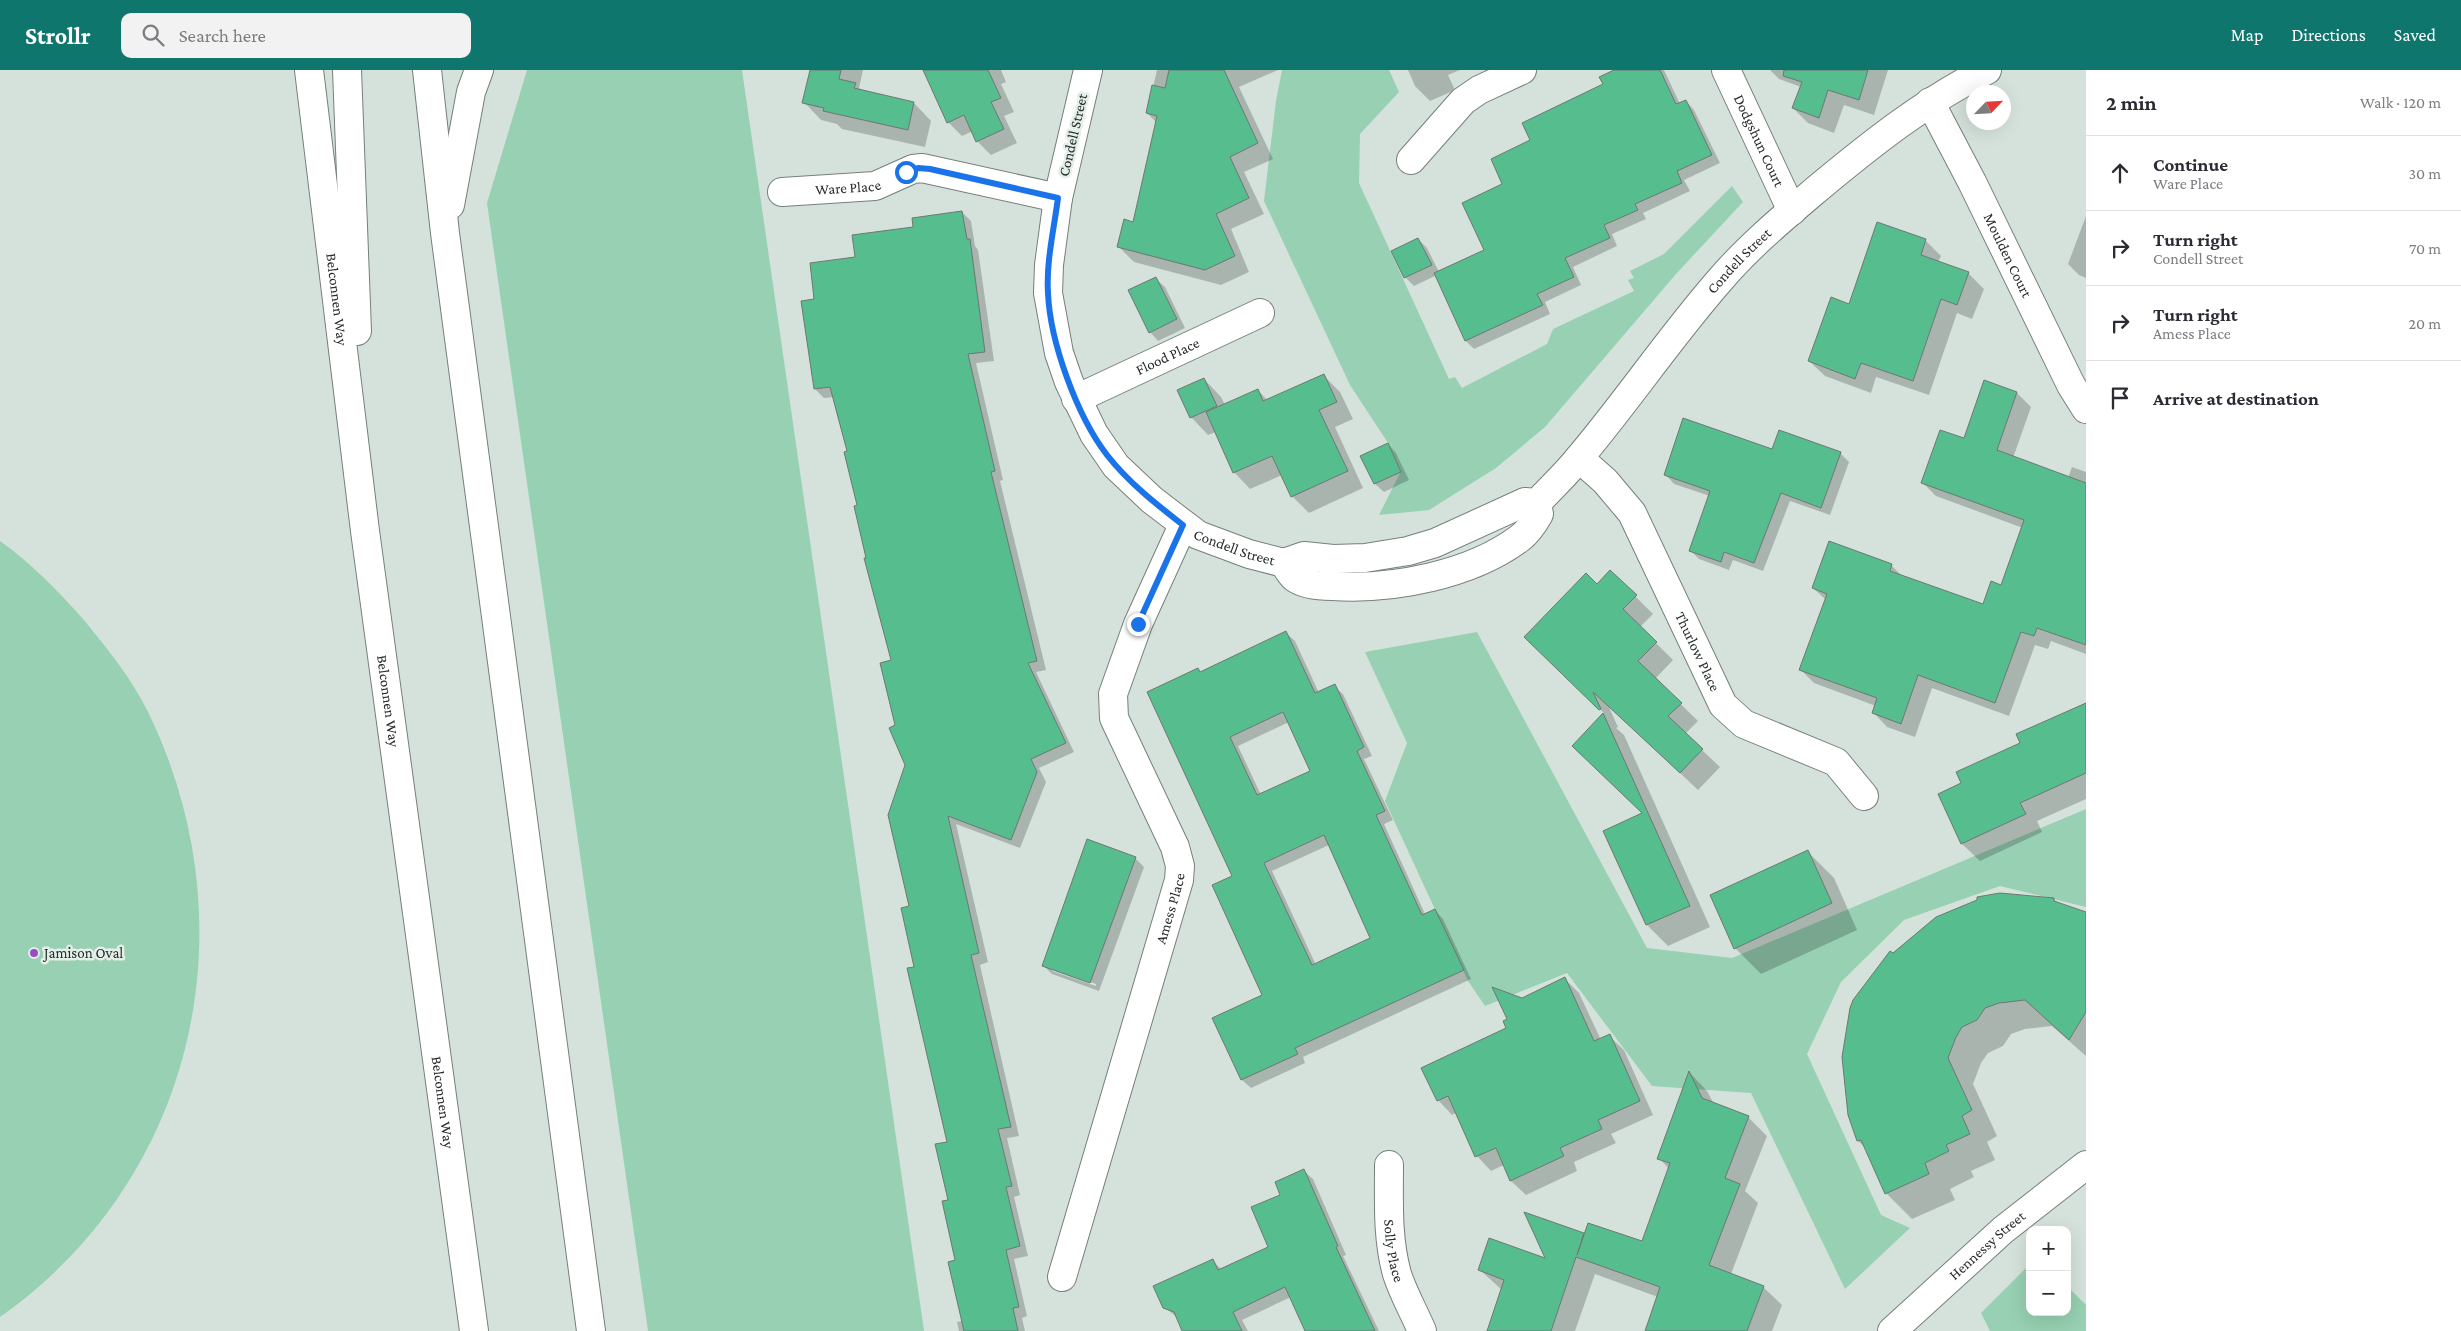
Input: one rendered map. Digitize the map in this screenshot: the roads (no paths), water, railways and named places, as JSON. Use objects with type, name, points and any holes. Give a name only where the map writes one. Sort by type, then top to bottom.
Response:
[{"type":"street","name":"Belconnen Way","points":[[310,70],[365,531],[474,1331]]},
{"type":"street","points":[[347,70],[365,531]]},
{"type":"street","points":[[427,70],[445,233],[591,1331]]},
{"type":"street","points":[[445,233],[471,92],[480,70]]},
{"type":"street","name":"Condell Street","points":[[1088,70],[1058,198],[1049,265],[1048,293],[1059,353],[1076,399],[1107,455],[1152,500],[1183,525],[1198,535],[1249,554],[1284,563],[1296,579],[1324,586],[1372,586],[1432,577],[1475,562],[1521,537],[1539,514],[1538,503],[1579,458],[1678,328],[1721,278],[1792,211],[1887,132],[1930,102],[1988,70]]},
{"type":"street","points":[[1411,160],[1463,101],[1479,90],[1522,70]]},
{"type":"street","name":"Dodgshun Court","points":[[1726,70],[1792,211]]},
{"type":"street","name":"Moulden Court","points":[[1930,102],[1972,182],[2071,385],[2086,409]]},
{"type":"street","name":"Ware Place","points":[[782,192],[875,186],[922,168],[1058,198]]},
{"type":"street","name":"Flood Place","points":[[1076,399],[1260,313]]},
{"type":"street","name":"Thurlow Place","points":[[1579,458],[1605,482],[1632,513],[1723,705],[1744,724],[1836,762],[1864,796]]},
{"type":"street","name":"Amess Place","points":[[1062,1277],[1179,880],[1180,866],[1175,847],[1114,718],[1112,700],[1138,624],[1183,525]]},
{"type":"street","name":"Hennessy Street","points":[[1892,1331],[2003,1230],[2086,1164]]},
{"type":"street","name":"Solly Place","points":[[1389,1165],[1389,1226],[1391,1246],[1402,1286],[1422,1331]]},
{"type":"place","name":"Jamison Oval","points":[[34,953]]}]
